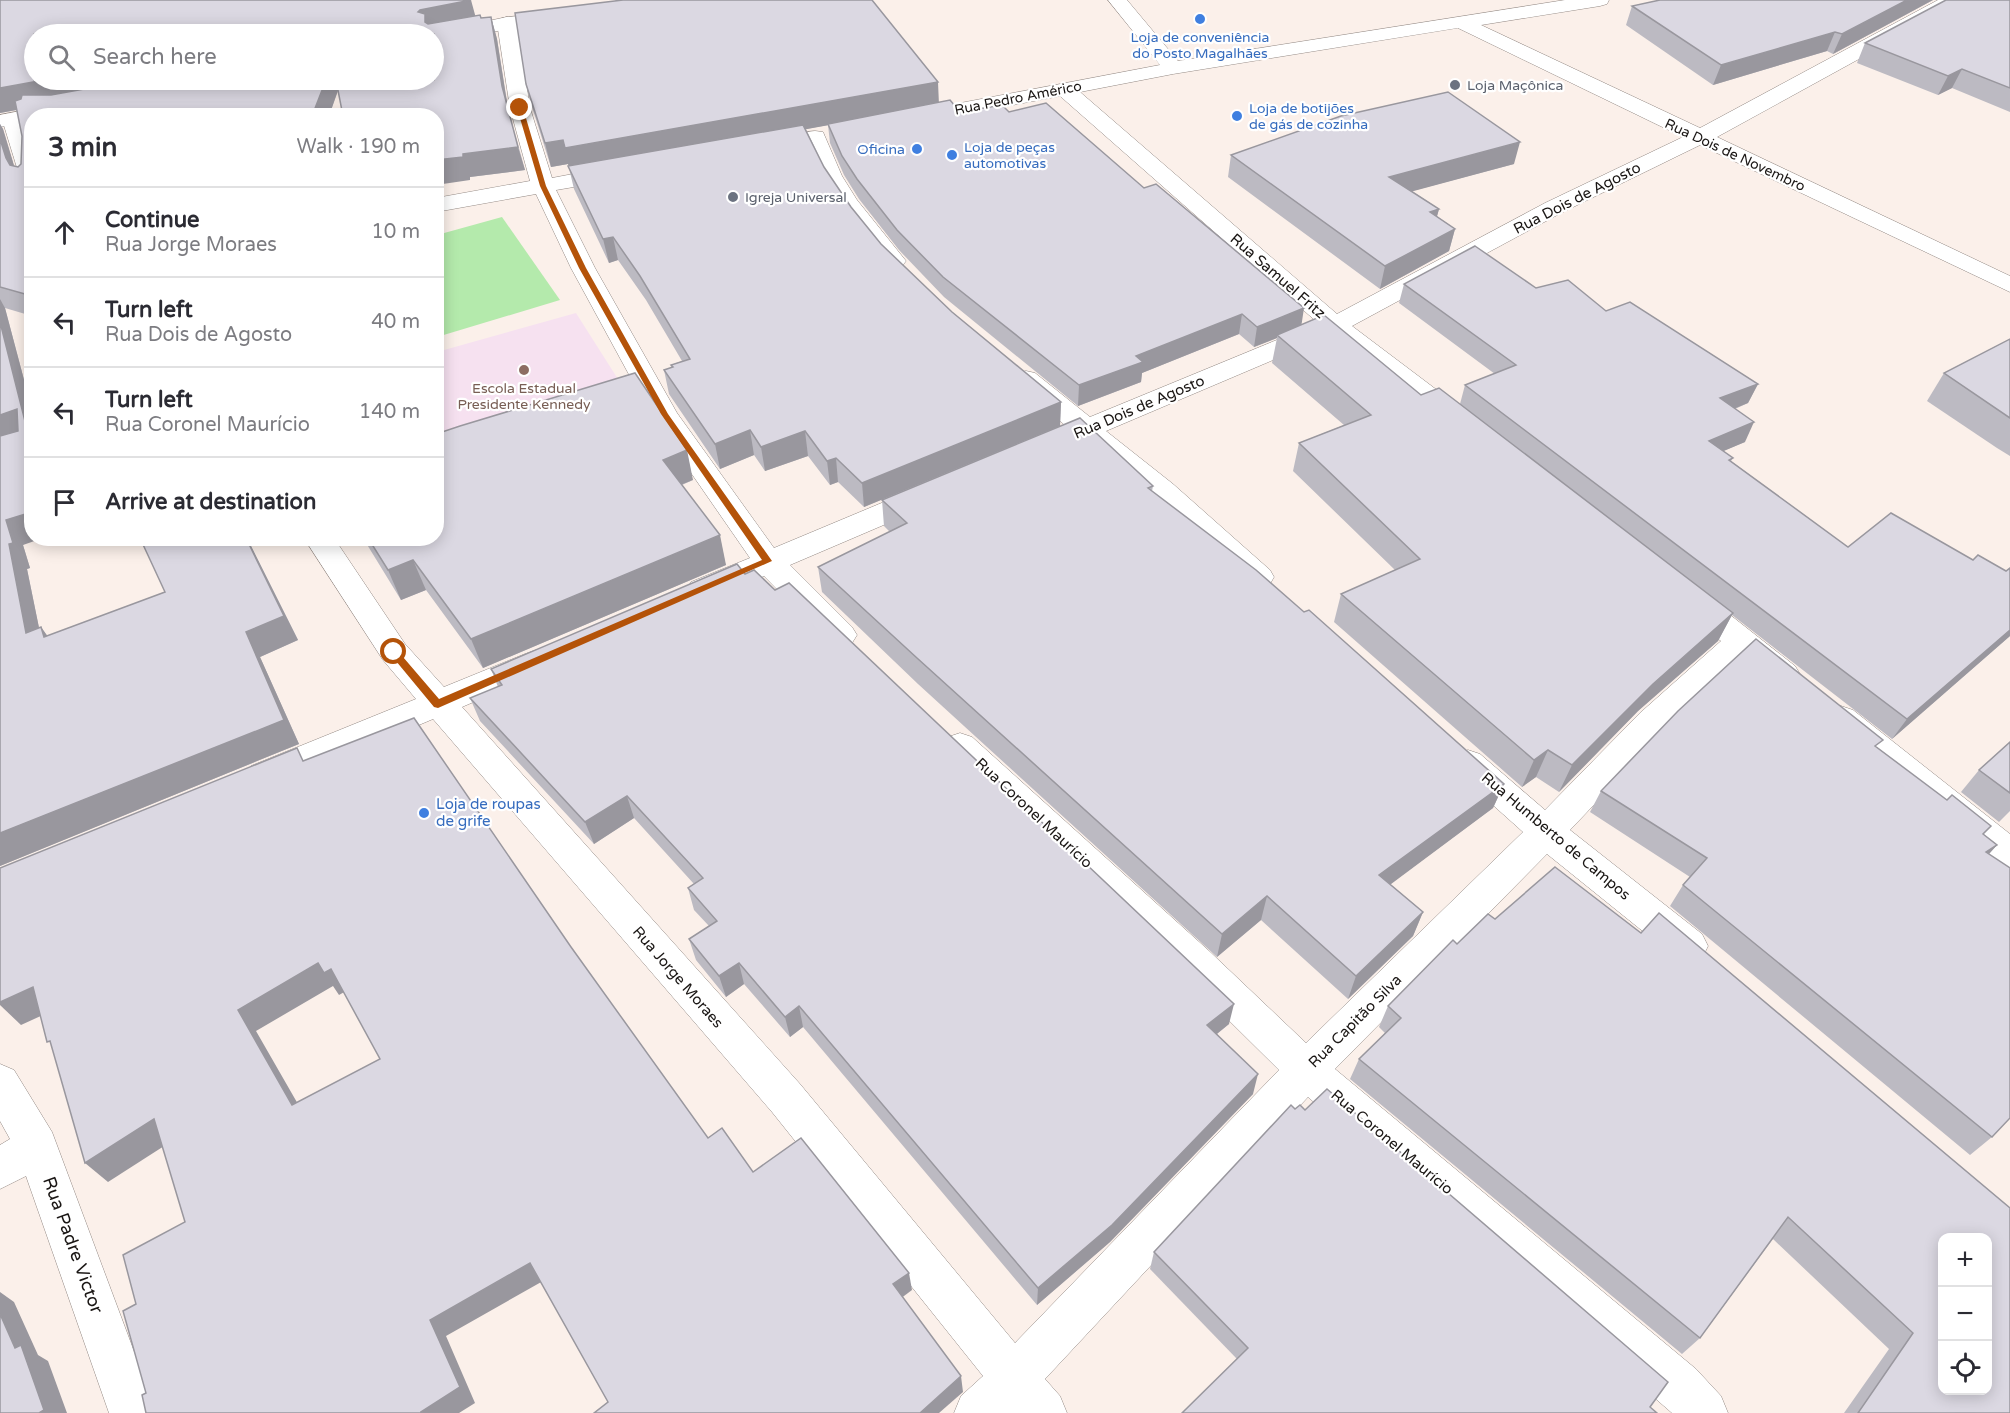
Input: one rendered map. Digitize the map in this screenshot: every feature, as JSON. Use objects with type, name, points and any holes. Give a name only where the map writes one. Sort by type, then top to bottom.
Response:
[{"type":"street","points":[[1117,0],[1173,68]]},
{"type":"street","points":[[1490,0],[1506,16]]},
{"type":"street","name":"Rua Pedro Américo","points":[[894,122],[1173,68],[1600,0]]},
{"type":"street","name":"Rua Dois de Agosto","points":[[1022,456],[1335,325],[1553,208],[1698,138],[1952,0]]},
{"type":"street","points":[[444,34],[506,12],[576,16]]},
{"type":"street","points":[[506,12],[520,108],[543,186],[583,268],[665,414],[768,561],[864,657]]},
{"type":"street","name":"Rua Dois de Novembro","points":[[1462,23],[1698,138],[2010,285]]},
{"type":"street","name":"Rua Samuel Fritz","points":[[1064,89],[1335,325],[1477,435]]},
{"type":"street","points":[[70,108],[81,106]]},
{"type":"street","points":[[24,117],[6,120],[24,162]]},
{"type":"street","points":[[815,137],[831,176],[848,202],[889,256],[911,280]]},
{"type":"street","points":[[444,204],[634,170]]},
{"type":"street","points":[[1006,363],[1163,491],[1284,600]]},
{"type":"street","points":[[680,599],[944,488]]},
{"type":"street","name":"Rua Jorge Moraes","points":[[323,546],[394,652],[786,1098],[1043,1413]]},
{"type":"street","points":[[1666,582],[2010,854]]},
{"type":"street","name":"Rua Capitão Silva","points":[[978,1413],[1014,1378],[1306,1070],[1546,832],[1652,722],[1742,640]]},
{"type":"street","points":[[241,785],[559,652]]},
{"type":"street","name":"Rua Coronel Maurício","points":[[934,721],[1195,962],[1306,1070],[1679,1386],[1704,1413]]},
{"type":"street","name":"Rua Humberto de Campos","points":[[1449,746],[1546,832],[1714,968]]},
{"type":"street","name":"Rua Padre Victor","points":[[0,1083],[37,1146],[133,1413]]},
{"type":"street","points":[[0,1168],[37,1146]]},
{"type":"shaded area","name":"Escola Estadual Presidente Kennedy","points":[[576,313],[623,387],[444,442],[444,350]]},
{"type":"green space","points":[[502,217],[560,300],[444,335],[444,233]]},
{"type":"building","points":[[0,0],[471,0],[420,10],[418,12],[425,14],[425,22],[428,24],[24,24],[24,84],[0,88]]},
{"type":"building","points":[[623,0],[872,0],[938,82],[565,148],[563,140],[545,143],[526,84],[515,13]]},
{"type":"building","points":[[1660,0],[1907,0],[1842,34],[1835,32],[1721,65],[1632,6]]},
{"type":"building","points":[[1946,0],[2010,0],[2010,88],[1962,69],[1948,76],[1865,43]]},
{"type":"building","points":[[480,15],[481,18],[491,17],[502,86],[518,147],[463,154],[463,157],[444,159],[444,108],[341,108],[338,90],[444,90],[444,24],[428,24]]},
{"type":"building","points":[[79,90],[322,90],[315,108],[24,108],[24,294],[0,287],[0,139],[10,165],[18,167],[21,164],[22,136],[15,101],[21,99],[22,95],[51,95]]},
{"type":"building","points":[[1448,92],[1520,142],[1389,177],[1439,209],[1430,212],[1455,229],[1385,266],[1231,155],[1341,116]]},
{"type":"building","points":[[950,100],[960,112],[1002,105],[1009,112],[1046,103],[1144,188],[1156,184],[1304,308],[1257,327],[1242,314],[1136,356],[1143,362],[1079,385],[943,277],[897,230],[842,156],[828,124]]},
{"type":"building","points":[[803,125],[824,167],[851,207],[881,244],[952,312],[1061,402],[862,483],[836,458],[827,461],[805,431],[761,447],[750,430],[715,444],[664,370],[673,367],[671,365],[690,359],[640,276],[613,237],[603,239],[568,166]]},
{"type":"building","points":[[1475,246],[1536,288],[1568,280],[1606,311],[1630,302],[1758,384],[1720,398],[1754,422],[1709,441],[1733,458],[1729,460],[1848,547],[1891,513],[1973,560],[1978,555],[2006,571],[2010,568],[2010,630],[1907,719],[1465,385],[1516,365],[1404,284]]},
{"type":"building","points":[[1324,315],[1421,395],[1439,388],[1733,613],[1653,684],[1572,765],[1548,750],[1534,760],[1341,594],[1420,559],[1299,443],[1371,415],[1277,335]]},
{"type":"building","points":[[0,322],[24,417],[24,514],[6,520],[13,543],[9,544],[26,633],[41,627],[44,637],[165,592],[144,546],[250,546],[284,616],[246,632],[284,720],[0,833],[0,436],[18,431],[17,409],[0,415]]},
{"type":"building","points":[[2010,339],[2010,418],[1944,373]]},
{"type":"building","points":[[635,373],[687,450],[663,460],[720,535],[471,639],[413,560],[388,570],[373,546],[444,546],[444,431]]},
{"type":"building","points":[[1080,418],[1153,486],[1148,488],[1256,570],[1304,612],[1309,610],[1504,784],[1379,875],[1423,912],[1356,976],[1267,896],[1222,934],[818,567],[907,523],[882,500]]},
{"type":"building","points":[[737,564],[745,574],[754,570],[775,590],[789,583],[1234,1004],[1207,1025],[1258,1074],[1112,1225],[1038,1288],[799,1006],[785,1017],[739,963],[719,976],[689,939],[717,921],[688,888],[703,878],[627,796],[585,822],[470,698],[502,685],[491,669]]},
{"type":"building","points":[[1756,639],[1883,740],[1875,746],[1947,800],[1952,795],[1991,826],[1983,834],[1997,845],[1986,852],[2010,868],[2010,1118],[1992,1137],[1683,885],[1707,858],[1601,791],[1678,711]]},
{"type":"building","points":[[414,718],[571,947],[708,1138],[722,1128],[753,1172],[801,1138],[909,1273],[893,1284],[961,1376],[920,1413],[594,1413],[608,1402],[530,1263],[430,1320],[460,1387],[422,1413],[146,1413],[142,1395],[146,1393],[123,1311],[136,1304],[123,1255],[185,1222],[154,1119],[85,1163],[50,1041],[47,1042],[33,987],[0,1002],[0,868],[297,748],[303,761]],"holes":[[[318,963],[324,973],[331,969],[380,1059],[292,1105],[238,1010]]]},
{"type":"building","points":[[2010,742],[2010,793],[1979,770]]},
{"type":"building","points":[[1555,867],[1641,933],[1659,913],[2010,1208],[2010,1413],[1858,1413],[1913,1333],[1788,1217],[1700,1338],[1359,1059],[1401,1018],[1388,1006],[1453,940],[1457,944],[1488,914],[1495,919]]},
{"type":"building","points":[[1327,1089],[1668,1382],[1650,1407],[1657,1413],[1182,1413],[1248,1348],[1154,1252],[1291,1105],[1295,1109],[1300,1105],[1305,1110]]},
{"type":"building","points":[[0,1314],[15,1348],[21,1345],[44,1410],[39,1413],[0,1413]]},
{"type":"place","name":"Loja de conveniência do Posto Magalhães","points":[[1200,19]]},
{"type":"place","name":"Loja Maçônica","points":[[1455,85]]},
{"type":"place","name":"Loja de botijões de gás de cozinha","points":[[1237,116]]},
{"type":"place","name":"Oficina","points":[[917,149]]},
{"type":"place","name":"Loja de peças automotivas","points":[[952,155]]},
{"type":"place","name":"Igreja Universal","points":[[733,197]]},
{"type":"place","name":"Escola Estadual Presidente Kennedy","points":[[524,370]]},
{"type":"place","name":"Loja de roupas de grife","points":[[424,813]]},
{"type":"route","points":[[394,652],[438,704],[768,561],[665,414],[621,338],[583,268],[543,186],[520,108]]}]
